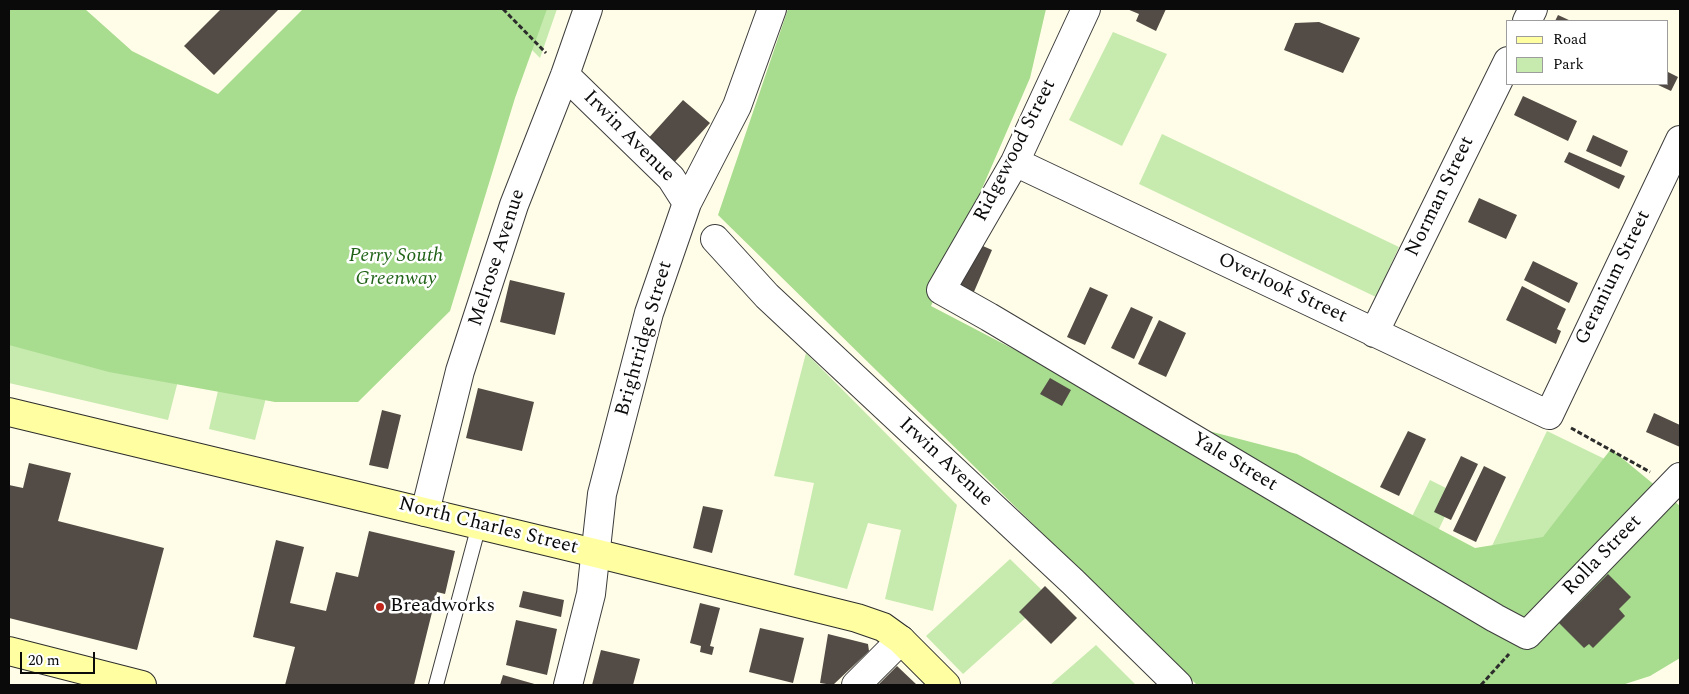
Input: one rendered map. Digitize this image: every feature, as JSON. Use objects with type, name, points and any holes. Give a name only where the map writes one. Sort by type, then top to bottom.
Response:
[{"type":"street","name":"Melrose Avenue","points":[[425,512],[460,371],[558,66],[588,9]]},
{"type":"street","name":"Brightridge Street","points":[[568,685],[591,594],[602,494],[649,313],[687,203],[737,106],[772,9]]},
{"type":"street","name":"Ridgewood Street","points":[[941,290],[1015,162],[1086,9]]},
{"type":"street","name":"Norman Street","points":[[1374,333],[1506,65]]},
{"type":"street","name":"Irwin Avenue","points":[[558,66],[671,178],[687,203]]},
{"type":"street","name":"Geranium Street","points":[[1548,416],[1680,140]]},
{"type":"street","name":"Overlook Street","points":[[1015,162],[1548,416]]},
{"type":"street","name":"Irwin Avenue","points":[[715,239],[768,296],[1073,582],[1178,685]]},
{"type":"street","name":"Yale Street","points":[[941,290],[1526,635]]},
{"type":"street","name":"North Charles Street","points":[[9,412],[857,618],[883,627],[901,640],[946,685]]},
{"type":"street","name":"Rolla Street","points":[[1526,635],[1676,480]]},
{"type":"street","points":[[856,685],[901,640]]},
{"type":"street","points":[[9,651],[142,685]]},
{"type":"lane","points":[[436,685],[479,525]]},
{"type":"path","points":[[503,9],[558,66]]},
{"type":"path","points":[[1548,416],[1676,480]]},
{"type":"path","points":[[1481,685],[1526,635]]},
{"type":"green space","name":"Perry South Greenway","points":[[9,9],[85,9],[132,51],[218,94],[303,9],[547,9],[515,98],[450,311],[358,402],[275,402],[109,372],[9,345]]},
{"type":"green space","points":[[491,9],[557,9],[540,58]]},
{"type":"green space","points":[[788,9],[1046,9],[1030,78],[931,306],[1132,411],[1297,454],[1475,548],[1543,537],[1611,449],[1680,506],[1680,658],[1650,676],[1622,685],[1197,685],[718,215]]},
{"type":"green space","points":[[1113,32],[1167,54],[1122,146],[1069,120]]},
{"type":"green space","points":[[1162,134],[1399,247],[1376,297],[1139,184]]},
{"type":"green space","points":[[9,284],[191,330],[168,420],[9,383]]},
{"type":"green space","points":[[230,340],[278,352],[255,440],[209,429]]},
{"type":"green space","points":[[806,353],[957,505],[933,611],[885,599],[901,530],[868,523],[847,589],[794,575],[814,483],[774,476]]},
{"type":"green space","points":[[1547,431],[1646,479],[1467,598]]},
{"type":"green space","points":[[1430,480],[1456,493],[1420,569],[1394,553]]},
{"type":"green space","points":[[1010,559],[1049,597],[963,674],[926,636]]},
{"type":"green space","points":[[1096,645],[1136,685],[1050,685]]},
{"type":"building","points":[[221,9],[279,9],[214,75],[184,46]]},
{"type":"building","points":[[1127,9],[1166,9],[1156,31],[1136,21],[1139,14]]},
{"type":"building","points":[[1558,15],[1569,20],[1556,20]]},
{"type":"building","points":[[1319,22],[1360,38],[1343,73],[1284,50],[1295,23]]},
{"type":"building","points":[[1669,72],[1678,77],[1671,91],[1658,85],[1669,85]]},
{"type":"building","points":[[1523,96],[1577,121],[1568,141],[1514,115]]},
{"type":"building","points":[[683,100],[710,123],[671,166],[645,142]]},
{"type":"building","points":[[1593,135],[1628,151],[1621,167],[1586,151]]},
{"type":"building","points":[[1569,152],[1625,176],[1619,189],[1564,162]]},
{"type":"building","points":[[1479,198],[1517,215],[1506,239],[1468,222]]},
{"type":"building","points":[[976,243],[992,250],[973,294],[957,286]]},
{"type":"building","points":[[1533,261],[1578,283],[1569,303],[1524,280]]},
{"type":"building","points":[[510,280],[565,293],[555,335],[500,322]]},
{"type":"building","points":[[1522,286],[1566,309],[1557,329],[1561,331],[1556,344],[1506,320]]},
{"type":"building","points":[[1090,287],[1108,295],[1085,345],[1067,337]]},
{"type":"building","points":[[1131,307],[1153,317],[1134,359],[1111,348]]},
{"type":"building","points":[[1159,320],[1186,333],[1166,377],[1138,364]]},
{"type":"building","points":[[1050,378],[1071,390],[1062,406],[1040,394]]},
{"type":"building","points":[[478,388],[534,402],[522,451],[466,438]]},
{"type":"building","points":[[382,410],[401,415],[388,469],[369,465]]},
{"type":"building","points":[[1654,413],[1680,425],[1680,447],[1646,432]]},
{"type":"building","points":[[1408,431],[1426,439],[1399,496],[1380,487]]},
{"type":"building","points":[[1461,456],[1478,464],[1451,520],[1434,512]]},
{"type":"building","points":[[29,463],[71,473],[58,521],[164,548],[137,650],[9,618],[9,485],[23,488]]},
{"type":"building","points":[[1484,466],[1506,477],[1476,542],[1453,531]]},
{"type":"building","points":[[703,506],[723,510],[712,553],[693,548]]},
{"type":"building","name":"Breadworks","points":[[369,531],[455,551],[445,594],[437,592],[414,685],[285,685],[295,647],[253,637],[276,540],[304,547],[290,603],[326,611],[336,572],[358,577]]},
{"type":"building","points":[[1608,574],[1631,597],[1619,609],[1625,616],[1593,648],[1589,644],[1584,648],[1559,623]]},
{"type":"building","points":[[1045,586],[1077,618],[1051,644],[1019,612]]},
{"type":"building","points":[[523,591],[564,600],[561,617],[519,607]]},
{"type":"building","points":[[700,603],[720,608],[710,646],[714,647],[712,655],[700,652],[701,646],[690,643]]},
{"type":"building","points":[[516,620],[557,629],[547,675],[506,665]]},
{"type":"building","points":[[760,628],[804,638],[793,683],[749,672]]},
{"type":"building","points":[[828,634],[868,644],[869,651],[833,685],[820,683]]},
{"type":"building","points":[[601,650],[640,659],[633,685],[592,685]]},
{"type":"building","points":[[897,666],[917,685],[878,685]]},
{"type":"building","points":[[503,675],[538,685],[500,685]]},
{"type":"place","name":"Breadworks","points":[[380,607]]}]
